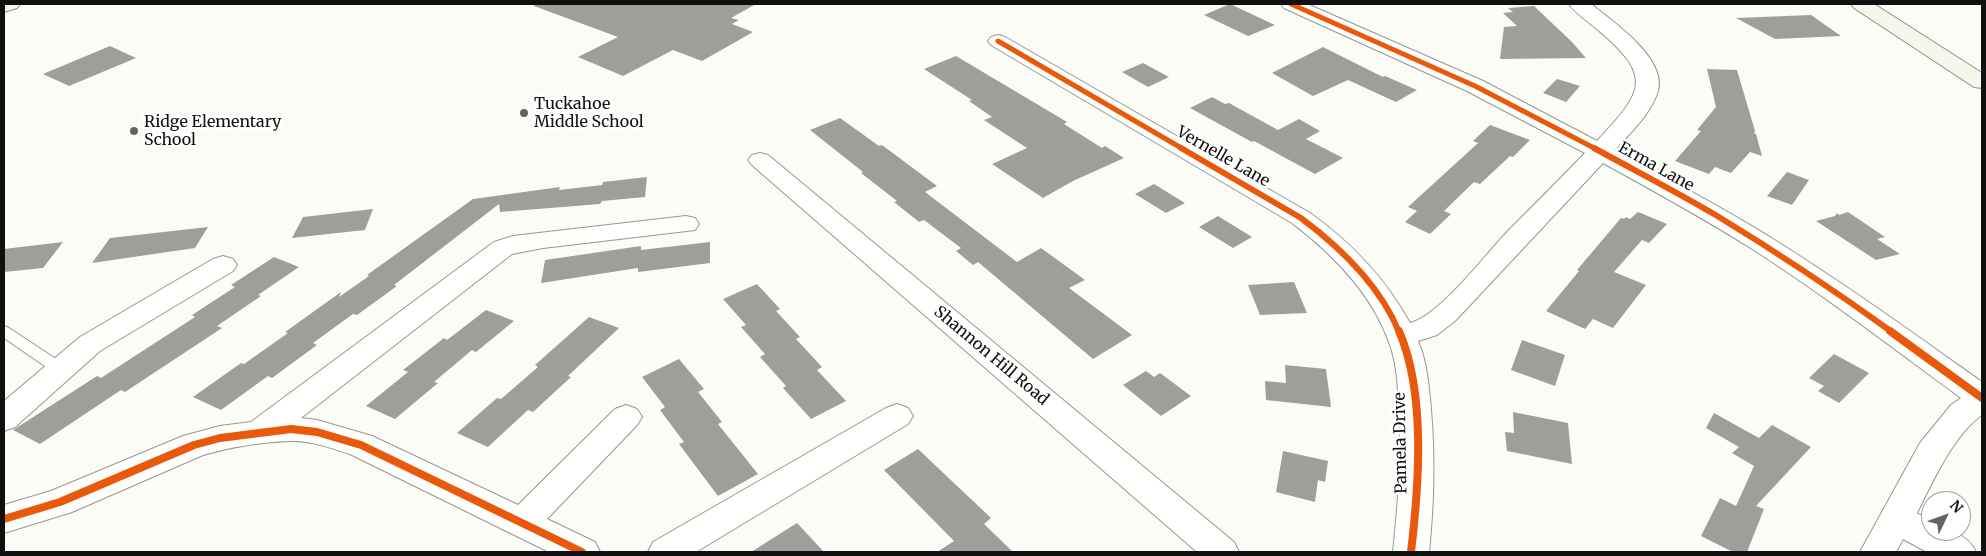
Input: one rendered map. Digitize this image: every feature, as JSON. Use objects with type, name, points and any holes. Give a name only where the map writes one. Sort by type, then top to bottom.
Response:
[{"type":"street","points":[[4,6],[10,4]]},
{"type":"street","name":"Erma Lane","points":[[1291,4],[1475,86],[1712,214],[1764,245],[1852,303],[1982,399]]},
{"type":"street","points":[[1400,335],[1424,330],[1434,324],[1454,306],[1519,235],[1600,152],[1629,120],[1644,98],[1648,82],[1645,70],[1638,57],[1579,4]]},
{"type":"street","points":[[1861,4],[1982,82]]},
{"type":"street","name":"Vernelle Lane","points":[[998,41],[1316,228],[1354,264],[1389,311],[1400,335]]},
{"type":"street","name":"Shannon Hill Road","points":[[760,160],[1222,552]]},
{"type":"street","points":[[262,432],[503,248],[513,244],[543,240],[686,224]]},
{"type":"street","points":[[4,419],[90,344],[222,265]]},
{"type":"street","name":"Pamela Drive","points":[[1400,335],[1405,344],[1413,375],[1418,446],[1411,552]]},
{"type":"street","points":[[1878,552],[1932,452],[1962,413],[1982,399]]},
{"type":"street","points":[[666,552],[897,416]]},
{"type":"street","points":[[522,524],[626,417]]},
{"type":"street","points":[[4,519],[60,502],[194,445],[220,438],[291,429],[317,432],[360,445],[582,552]]},
{"type":"street","points":[[1897,519],[1958,552]]},
{"type":"lane","points":[[4,331],[60,369]]},
{"type":"building","points":[[534,4],[756,4],[731,18],[739,20],[732,24],[753,32],[702,61],[673,50],[623,76],[578,57],[618,37],[534,6]]},
{"type":"building","points":[[1230,4],[1275,25],[1248,36],[1204,15]]},
{"type":"building","points":[[1534,6],[1586,58],[1500,59],[1504,27],[1517,26],[1503,13],[1513,12],[1508,8]]},
{"type":"building","points":[[1811,15],[1841,36],[1775,39],[1736,18]]},
{"type":"building","points":[[110,46],[136,58],[69,86],[43,74]]},
{"type":"building","points":[[1323,47],[1383,77],[1385,76],[1417,90],[1396,102],[1348,80],[1313,96],[1272,73]]},
{"type":"building","points":[[956,56],[1067,122],[1064,124],[1102,148],[1105,146],[1124,158],[1073,181],[1043,198],[992,164],[1027,148],[984,120],[992,117],[969,101],[972,100],[924,69]]},
{"type":"building","points":[[1143,63],[1169,77],[1148,87],[1122,72]]},
{"type":"building","points":[[1707,69],[1737,70],[1762,156],[1750,152],[1731,173],[1715,167],[1709,174],[1675,161],[1701,131],[1697,130],[1716,107]]},
{"type":"building","points":[[1557,79],[1580,86],[1566,102],[1543,93]]},
{"type":"building","points":[[1212,97],[1225,104],[1229,103],[1278,130],[1299,119],[1320,131],[1306,139],[1343,158],[1315,174],[1190,108]]},
{"type":"building","points":[[840,118],[879,146],[882,145],[937,186],[925,192],[1017,262],[1041,248],[1085,280],[1069,288],[1132,335],[1093,359],[978,262],[973,265],[956,251],[961,248],[924,220],[919,222],[894,202],[897,201],[861,173],[863,172],[810,130]]},
{"type":"building","points":[[1490,125],[1530,140],[1513,157],[1510,156],[1480,184],[1474,182],[1444,211],[1451,214],[1430,234],[1405,222],[1417,211],[1408,207],[1478,143],[1473,141]]},
{"type":"building","points":[[1787,172],[1809,180],[1792,205],[1767,196]]},
{"type":"building","points":[[647,177],[645,197],[602,201],[600,204],[500,212],[499,204],[394,285],[397,286],[357,315],[353,314],[313,343],[317,345],[272,378],[268,376],[221,410],[193,397],[288,333],[285,332],[341,292],[339,297],[369,276],[367,275],[473,199],[560,187],[559,190],[602,185],[603,182]]},
{"type":"building","points":[[1154,184],[1185,203],[1166,213],[1135,194]]},
{"type":"building","points":[[373,209],[365,230],[292,238],[303,217]]},
{"type":"building","points":[[1638,212],[1667,224],[1649,243],[1642,240],[1614,272],[1646,285],[1613,328],[1593,319],[1585,329],[1546,311],[1579,271],[1577,270],[1621,218],[1624,219],[1626,217],[1630,219]]},
{"type":"building","points":[[1848,212],[1885,237],[1877,239],[1900,254],[1876,260],[1816,221],[1835,216],[1837,213],[1839,215]]},
{"type":"building","points":[[1218,216],[1252,237],[1233,248],[1199,227]]},
{"type":"building","points":[[208,227],[195,248],[92,263],[110,238]]},
{"type":"building","points":[[63,242],[43,268],[4,272],[4,249]]},
{"type":"building","points":[[710,242],[710,263],[638,272],[638,268],[541,283],[545,260],[641,246],[641,250]]},
{"type":"building","points":[[274,257],[299,267],[217,326],[222,328],[125,392],[121,390],[40,444],[13,430],[97,376],[101,378],[195,317],[192,315],[235,287],[231,285]]},
{"type":"building","points":[[1294,282],[1307,313],[1260,315],[1248,285]]},
{"type":"building","points":[[757,284],[780,309],[776,311],[800,337],[796,339],[822,367],[817,370],[846,401],[811,419],[783,388],[786,386],[760,357],[765,354],[741,327],[746,325],[723,299]]},
{"type":"building","points":[[486,310],[514,321],[476,352],[472,350],[434,382],[438,383],[395,419],[366,406],[408,372],[403,370],[444,338],[447,340]]},
{"type":"building","points":[[589,317],[619,328],[568,376],[571,377],[533,412],[528,410],[488,447],[457,433],[497,398],[501,399],[538,367],[535,365]]},
{"type":"building","points":[[1522,340],[1565,355],[1555,386],[1511,370]]},
{"type":"building","points":[[1834,354],[1869,373],[1839,403],[1818,391],[1824,386],[1809,378]]},
{"type":"building","points":[[679,359],[704,389],[698,392],[722,422],[718,424],[758,474],[718,496],[679,444],[684,442],[660,410],[665,407],[642,377]]},
{"type":"building","points":[[1285,365],[1326,369],[1331,407],[1266,400],[1265,381],[1286,383]]},
{"type":"building","points":[[1146,371],[1154,377],[1160,373],[1191,396],[1161,416],[1123,385]]},
{"type":"building","points":[[1513,412],[1568,423],[1572,464],[1507,451],[1505,432],[1514,433]]},
{"type":"building","points":[[1714,413],[1759,438],[1772,425],[1811,447],[1756,506],[1764,509],[1747,552],[1733,552],[1701,536],[1720,498],[1736,506],[1754,466],[1732,453],[1739,447],[1706,428]]},
{"type":"building","points":[[918,449],[991,518],[984,524],[1013,552],[937,552],[954,541],[884,470]]},
{"type":"building","points":[[1283,451],[1328,461],[1325,482],[1318,480],[1315,502],[1276,492]]},
{"type":"building","points":[[797,523],[824,552],[751,552]]},
{"type":"cycle path","points":[[1291,4],[1475,86],[1539,118],[1712,213],[1852,303],[1982,398]]},
{"type":"cycle path","points":[[998,41],[1301,218],[1333,243],[1376,291],[1397,326],[1405,345],[1411,369],[1415,400],[1417,462],[1415,516],[1411,552]]},
{"type":"cycle path","points":[[4,519],[60,502],[194,445],[220,438],[291,429],[317,432],[361,445],[582,552]]},
{"type":"place","name":"Tuckahoe Middle School","points":[[524,113]]},
{"type":"place","name":"Ridge Elementary School","points":[[134,131]]}]
